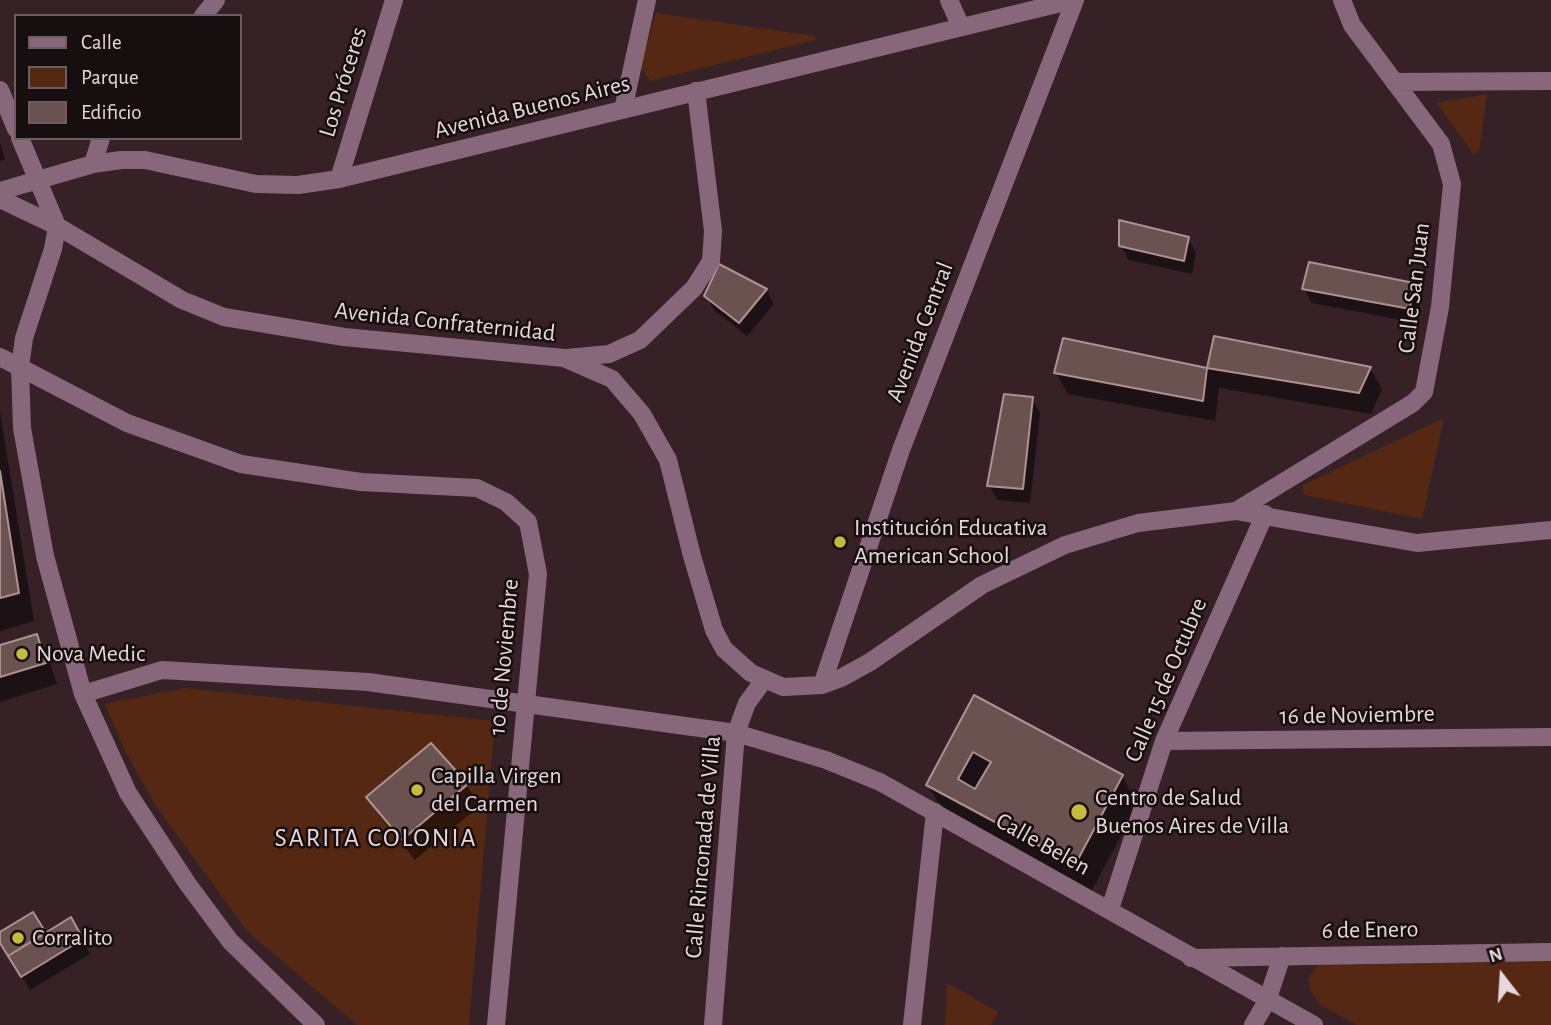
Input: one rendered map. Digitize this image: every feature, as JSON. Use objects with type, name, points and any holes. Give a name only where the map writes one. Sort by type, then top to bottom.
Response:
[{"type":"street","points":[[205,14],[216,0]]},
{"type":"street","name":"Los Próceres","points":[[339,179],[394,0]]},
{"type":"street","points":[[624,110],[647,0]]},
{"type":"street","points":[[949,0],[961,27]]},
{"type":"street","name":"Avenida Buenos Aires","points":[[0,191],[93,164],[145,160],[256,184],[298,185],[339,179],[1074,0]]},
{"type":"street","name":"Avenida Central","points":[[821,685],[901,450],[1074,0]]},
{"type":"street","name":"Calle San Juan","points":[[1237,510],[1413,403],[1424,392],[1440,307],[1452,184],[1441,144],[1352,25],[1342,0]]},
{"type":"street","points":[[1394,82],[1551,81]]},
{"type":"street","points":[[0,90],[14,123]]},
{"type":"street","points":[[564,358],[609,354],[640,340],[694,288],[711,261],[713,231],[696,91]]},
{"type":"street","points":[[21,140],[57,226],[53,249],[29,316],[20,367],[22,428],[45,556],[83,695],[128,793],[187,883],[230,941],[316,1025]]},
{"type":"street","points":[[93,164],[100,140]]},
{"type":"street","name":"Avenida Confraternidad","points":[[0,199],[57,226],[182,300],[225,317],[344,337],[564,358],[612,379],[642,414],[668,460],[714,630],[724,649],[740,666],[783,687],[821,685],[870,662],[982,584],[1065,545],[1138,523],[1237,510],[1418,543],[1551,530]]},
{"type":"street","points":[[0,357],[20,367]]},
{"type":"street","name":"10 de Noviembre","points":[[20,367],[127,423],[242,464],[361,482],[477,488],[506,502],[528,522],[538,574],[496,1025]]},
{"type":"street","name":"Calle 15 de Octubre","points":[[1110,909],[1164,741],[1265,513]]},
{"type":"street","name":"Calle Belen","points":[[83,695],[162,670],[368,682],[736,733],[826,760],[880,782],[1110,909],[1190,958],[1314,1025]]},
{"type":"street","name":"Calle Rinconada de Villa","points":[[713,1025],[736,733],[747,704],[764,680]]},
{"type":"street","name":"16 de Noviembre","points":[[1164,741],[1551,737]]},
{"type":"street","points":[[912,1025],[935,811]]},
{"type":"street","name":"6 de Enero","points":[[1190,958],[1551,952]]},
{"type":"street","points":[[1253,1025],[1267,1001],[1282,957]]},
{"type":"green space","points":[[656,13],[815,36],[816,40],[650,81],[640,67]]},
{"type":"green space","points":[[1487,94],[1479,152],[1473,154],[1437,103]]},
{"type":"green space","points":[[1444,418],[1422,519],[1304,495],[1303,485]]},
{"type":"green space","points":[[185,688],[495,721],[469,1025],[357,1025],[247,931],[156,806],[125,751],[105,704]]},
{"type":"green space","points":[[1551,958],[1551,1025],[1357,1025],[1321,1005],[1311,992],[1308,979],[1317,966],[1333,959]]},
{"type":"green space","points":[[947,983],[998,1012],[991,1025],[945,1025]]},
{"type":"building","points":[[1119,220],[1189,237],[1184,261],[1119,246]]},
{"type":"building","points":[[1309,262],[1414,283],[1410,309],[1302,289]]},
{"type":"building","points":[[719,264],[767,289],[739,323],[704,296]]},
{"type":"building","points":[[1214,336],[1371,367],[1359,393],[1207,368]]},
{"type":"building","points":[[1063,338],[1207,368],[1203,401],[1054,373]]},
{"type":"building","points":[[1004,394],[1033,397],[1023,489],[987,486]]},
{"type":"building","points":[[0,471],[19,593],[0,598]]},
{"type":"building","name":"Nova Medic","points":[[37,634],[46,663],[0,677],[0,645]]},
{"type":"building","points":[[974,695],[1123,775],[1075,865],[926,785]],"holes":[[[973,752],[991,762],[975,789],[958,779]]]},
{"type":"building","name":"Capilla Virgen del Carmen","points":[[431,743],[468,784],[402,840],[366,797]]},
{"type":"building","name":"Corralito","points":[[33,912],[46,933],[8,956],[0,943],[0,932]]},
{"type":"building","points":[[71,917],[83,939],[21,977],[8,956]]},
{"type":"place","name":"Institución Educativa American School","points":[[840,542]]},
{"type":"place","name":"Nova Medic","points":[[22,654]]},
{"type":"place","name":"Capilla Virgen del Carmen","points":[[417,790]]},
{"type":"place","name":"Centro de Salud Buenos Aires de Villa","points":[[1079,812]]},
{"type":"place","name":"Corralito","points":[[18,938]]},
{"type":"district","name":"SARITA COLONIA","points":[[376,838]]}]
